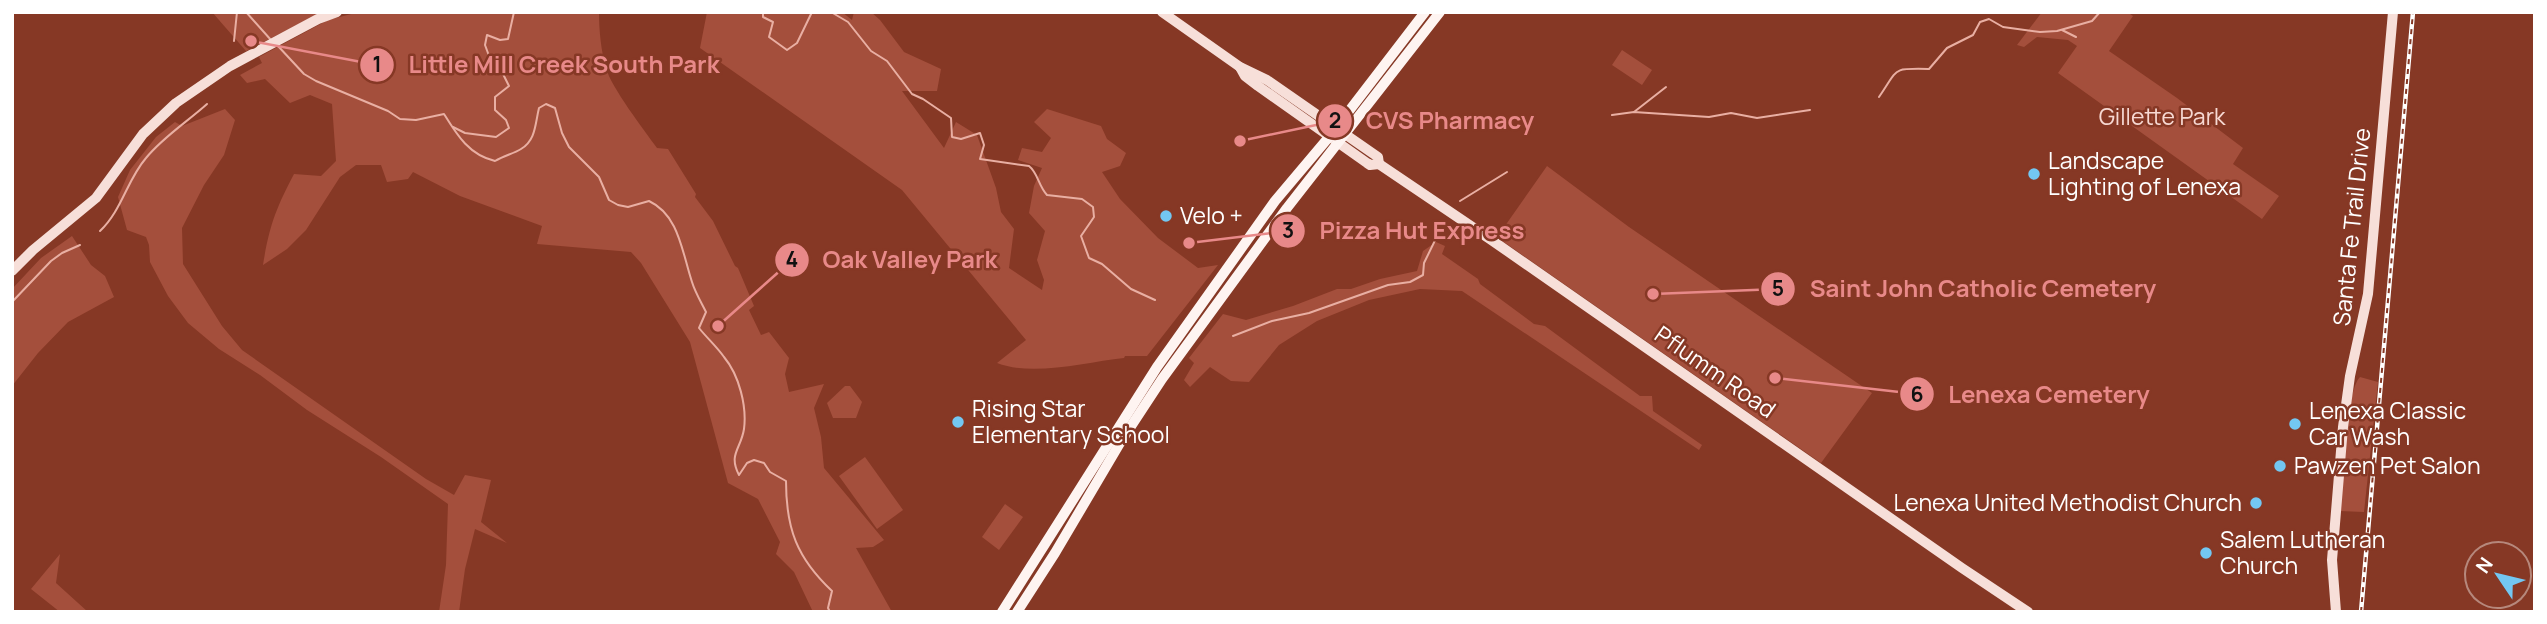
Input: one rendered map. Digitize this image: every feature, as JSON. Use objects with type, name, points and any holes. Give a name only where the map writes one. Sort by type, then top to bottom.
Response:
[{"type":"main road","points":[[12,271],[96,198],[137,140],[158,118],[210,78],[295,31],[337,12]]},
{"type":"main road","name":"Pflumm Road","points":[[1162,12],[1240,67],[1267,80],[1337,135],[1370,165],[1378,164],[1443,207],[2028,612]]},
{"type":"main road","points":[[1017,612],[1120,443],[1425,12]]},
{"type":"main road","points":[[1002,612],[1131,405],[1250,235],[1292,180],[1337,135],[1440,12]]},
{"type":"main road","name":"Santa Fe Trail Drive","points":[[2336,612],[2332,561],[2342,439],[2350,376],[2368,294],[2393,12]]},
{"type":"main road","points":[[1218,303],[1221,289],[1250,248],[1250,235]]},
{"type":"green space","points":[[212,12],[322,12],[246,51]]},
{"type":"green space","points":[[359,12],[599,12],[604,61],[614,86],[657,148],[668,149],[696,194],[695,197],[713,221],[754,306],[749,310],[761,335],[769,332],[789,358],[785,374],[789,392],[824,384],[814,408],[821,437],[824,468],[884,540],[873,547],[856,548],[892,612],[813,612],[794,572],[776,554],[780,542],[758,499],[728,483],[690,342],[641,263],[631,252],[537,244],[542,226],[460,196],[413,172],[408,179],[387,182],[381,165],[356,165],[340,177],[306,230],[287,249],[263,265],[274,218],[294,174],[321,176],[336,161],[332,104],[310,95],[290,103],[265,79],[247,83],[240,75],[262,63],[259,57],[328,20]]},
{"type":"green space","points":[[707,12],[842,12],[852,20],[854,12],[871,12],[904,52],[941,69],[937,91],[902,91],[944,148],[956,122],[977,135],[996,188],[1001,212],[1014,229],[1009,268],[1042,290],[1044,280],[1037,260],[1045,231],[1029,213],[1034,186],[1042,168],[1018,160],[1022,148],[1042,152],[1051,138],[1034,122],[1047,109],[1101,126],[1107,139],[1126,153],[1120,166],[1102,172],[1120,199],[1158,238],[1198,268],[1218,265],[1147,356],[1125,356],[1043,369],[1011,367],[997,363],[1026,340],[902,190],[700,48]]},
{"type":"green space","name":"Gillette Park","points":[[2042,12],[2127,12],[2133,16],[2109,51],[2243,148],[2233,164],[2279,196],[2262,219],[2058,73],[2077,46],[2068,40],[2037,37],[2024,47],[2017,45]]},
{"type":"green space","points":[[1622,50],[1652,70],[1642,85],[1612,65]]},
{"type":"green space","points":[[225,109],[235,120],[224,155],[204,185],[182,228],[183,264],[222,326],[242,350],[426,479],[454,495],[465,475],[491,480],[481,522],[507,543],[475,529],[465,569],[459,612],[439,612],[446,565],[448,504],[219,349],[188,323],[168,296],[150,262],[146,237],[127,230],[118,197],[130,170],[156,137],[175,122],[182,126]]},
{"type":"green space","points":[[1547,166],[1629,227],[1872,393],[1821,463],[1501,240],[1500,233]]},
{"type":"green space","points":[[72,236],[91,265],[105,276],[114,297],[68,322],[38,353],[12,386],[12,289],[41,258]]},
{"type":"green space","points":[[1436,242],[1445,246],[1442,254],[1534,324],[1545,326],[1640,396],[1652,396],[1653,411],[1702,445],[1699,450],[1462,291],[1420,289],[1369,300],[1317,321],[1279,345],[1249,382],[1231,381],[1210,367],[1190,387],[1184,380],[1194,363],[1189,358],[1223,314],[1246,320],[1337,289],[1351,289],[1417,271],[1423,251]]},
{"type":"green space","points":[[2360,377],[2378,382],[2364,512],[2340,511],[2348,419],[2355,386]]},
{"type":"green space","points":[[845,386],[850,386],[862,402],[856,418],[833,418],[827,403]]},
{"type":"green space","points":[[865,457],[903,510],[877,529],[839,476]]},
{"type":"green space","points":[[1005,504],[1023,517],[999,550],[982,537]]},
{"type":"green space","points":[[60,554],[56,583],[88,612],[60,612],[31,589]]},
{"type":"waterway","points":[[234,41],[237,12]]},
{"type":"waterway","points":[[246,12],[271,40]]},
{"type":"waterway","points":[[453,127],[465,133],[496,137],[509,128],[506,120],[495,110],[495,97],[509,86],[499,66],[492,64],[485,45],[487,35],[500,40],[508,39],[514,12]]},
{"type":"waterway","points":[[763,12],[763,17],[773,22],[769,37],[787,50],[797,43],[812,12]]},
{"type":"waterway","points":[[831,12],[848,22],[871,51],[887,61],[912,94],[951,118],[952,137],[961,139],[980,133],[984,145],[980,159],[1029,166],[1047,195],[1082,199],[1093,207],[1094,217],[1081,236],[1089,258],[1102,264],[1131,289],[1155,300]]},
{"type":"waterway","points":[[1879,97],[1897,72],[1929,69],[1947,48],[1973,35],[1980,22],[1989,19],[2003,27],[2040,32],[2057,31],[2092,21],[2100,12]]},
{"type":"waterway","points":[[2062,30],[2076,37]]},
{"type":"waterway","points":[[278,46],[304,74],[388,111],[400,119],[416,120],[444,114],[459,137],[471,149],[495,161],[518,151],[530,141],[539,108],[546,104],[555,108],[569,147],[599,177],[609,200],[628,207],[649,201],[667,215],[678,236],[693,286],[706,312],[699,328],[729,364],[741,391],[745,420],[735,456],[736,468],[739,475],[747,463],[754,460],[764,463],[770,472],[786,481],[791,528],[810,567],[832,591],[828,608],[830,612]]},
{"type":"waterway","points":[[1634,112],[1666,87]]},
{"type":"waterway","points":[[100,231],[114,214],[146,158],[167,136],[207,104]]},
{"type":"waterway","points":[[1612,115],[1634,112],[1709,117],[1731,113],[1757,118],[1810,110]]},
{"type":"waterway","points":[[1460,201],[1507,172]]},
{"type":"waterway","points":[[1233,336],[1388,285],[1410,282],[1423,275],[1424,263],[1444,222]]},
{"type":"waterway","points":[[12,302],[51,261],[80,245]]},
{"type":"railway","points":[[2361,612],[2413,12]]},
{"type":"place","name":"Little Mill Creek South Park","points":[[251,41]]},
{"type":"place","name":"CVS Pharmacy","points":[[1240,141]]},
{"type":"place","name":"Landscape Lighting of Lenexa","points":[[2034,174]]},
{"type":"place","name":"Velo +","points":[[1166,216]]},
{"type":"place","name":"Pizza Hut Express","points":[[1189,243]]},
{"type":"place","name":"Saint John Catholic Cemetery","points":[[1653,294]]},
{"type":"place","name":"Oak Valley Park","points":[[718,326]]},
{"type":"place","name":"Lenexa Cemetery","points":[[1775,378]]},
{"type":"place","name":"Rising Star Elementary School","points":[[958,422]]},
{"type":"place","name":"Lenexa Classic Car Wash","points":[[2295,424]]},
{"type":"place","name":"Pawzen Pet Salon","points":[[2280,466]]},
{"type":"place","name":"Lenexa United Methodist Church","points":[[2256,503]]},
{"type":"place","name":"Salem Lutheran Church","points":[[2206,553]]}]
